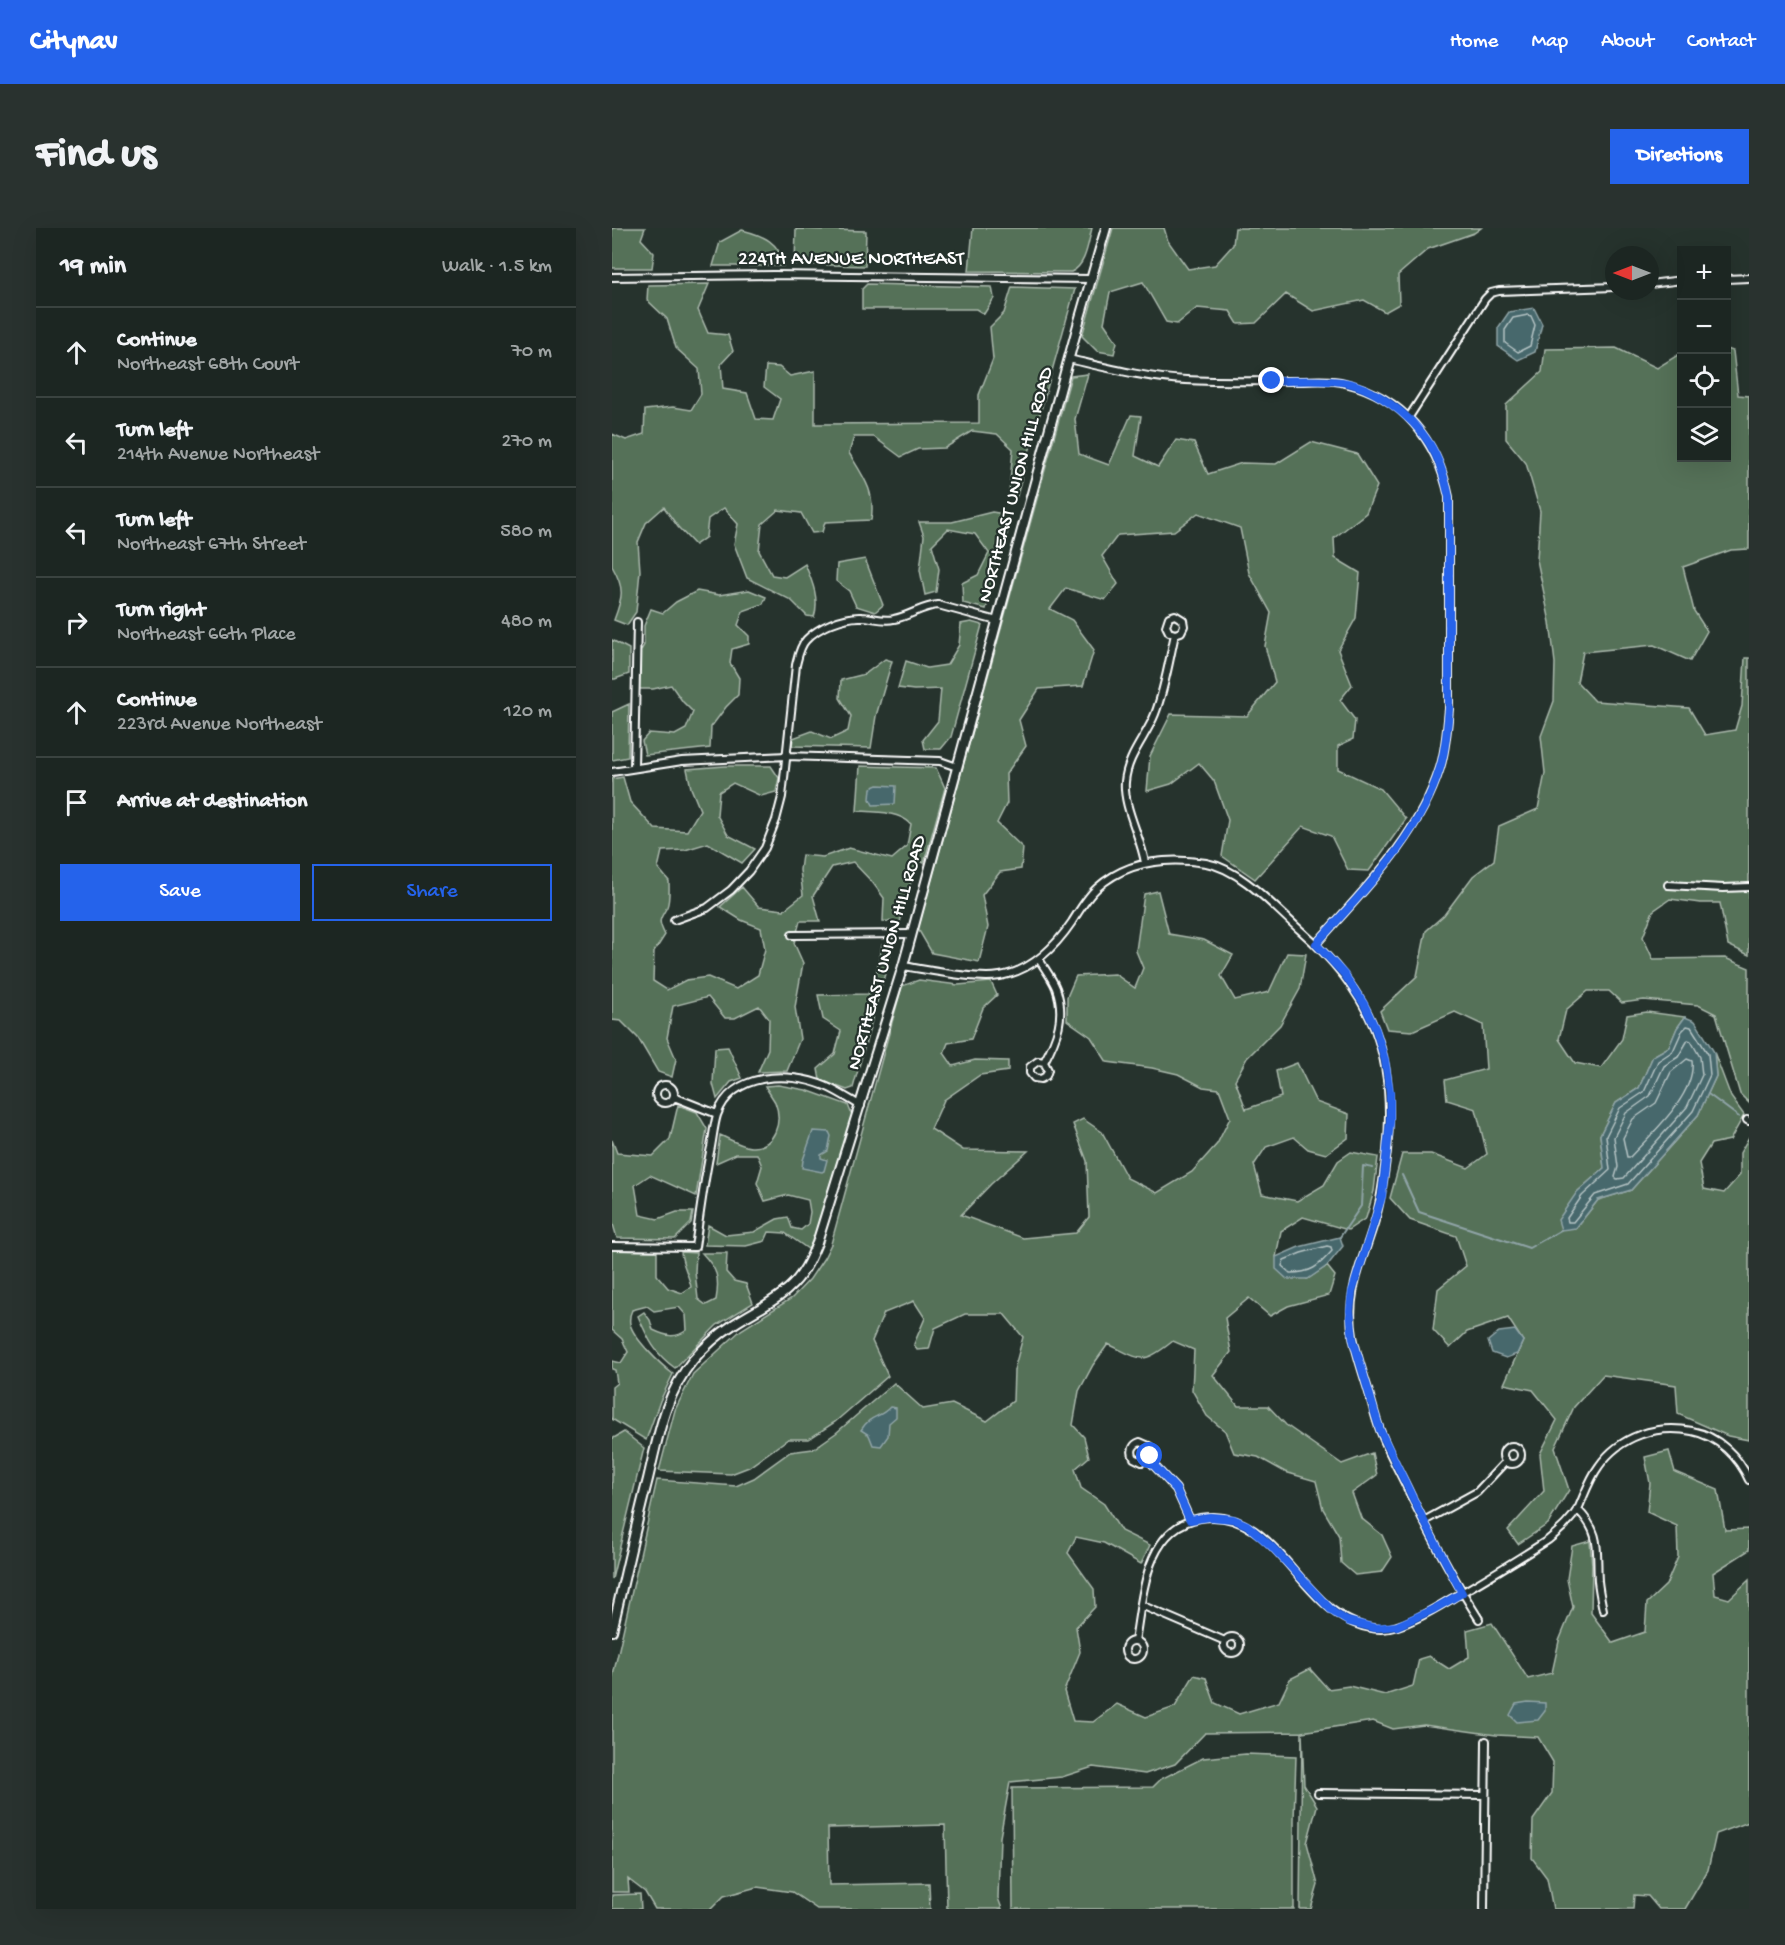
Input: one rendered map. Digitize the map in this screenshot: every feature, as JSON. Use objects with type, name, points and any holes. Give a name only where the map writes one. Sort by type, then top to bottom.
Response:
[{"type":"street","name":"NORTHEAST UNION HILL ROAD","points":[[612,1631],[657,1439],[678,1381],[709,1343],[732,1325],[788,1290],[808,1264],[817,1243],[903,966],[1106,228]]},
{"type":"street","name":"224TH AVENUE NORTHEAST","points":[[612,277],[774,275],[1091,279]]},
{"type":"street","points":[[1731,279],[1749,278]]},
{"type":"street","points":[[1659,283],[1677,281]]},
{"type":"street","points":[[1409,417],[1491,293],[1508,290],[1605,287]]},
{"type":"street","points":[[1069,359],[1147,376],[1185,380],[1343,382],[1379,396],[1409,417],[1425,436],[1445,475],[1449,497],[1449,709],[1446,743],[1440,769],[1415,823],[1388,862],[1316,944]]},
{"type":"street","points":[[674,920],[707,908],[731,890],[765,848],[782,797],[796,665],[805,640],[849,618],[892,620],[938,605],[997,621]]},
{"type":"street","points":[[634,768],[637,622]]},
{"type":"street","points":[[1144,862],[1142,847],[1127,800],[1125,782],[1135,750],[1154,717],[1161,697],[1175,634]]},
{"type":"street","points":[[612,772],[682,761],[786,756],[940,761],[957,767]]},
{"type":"street","points":[[903,966],[1000,976],[1020,969],[1039,959],[1066,931],[1096,888],[1123,871],[1144,862],[1181,860],[1210,864],[1230,872],[1252,887],[1316,944],[1344,974],[1364,1004],[1376,1030],[1385,1060],[1390,1092],[1390,1122],[1382,1196],[1352,1292],[1350,1311],[1353,1339],[1380,1430],[1424,1521],[1462,1593],[1479,1619]]},
{"type":"street","points":[[1668,885],[1749,887]]},
{"type":"street","points":[[792,935],[912,934]]},
{"type":"street","points":[[1039,959],[1056,988],[1060,1018],[1059,1032],[1044,1062]]},
{"type":"street","points":[[612,1246],[695,1247],[706,1167],[717,1114],[735,1089],[752,1081],[781,1077],[800,1079],[825,1086],[861,1106]]},
{"type":"street","points":[[674,1097],[717,1114]]},
{"type":"street","points":[[1135,1641],[1149,1567],[1154,1554],[1162,1541],[1175,1528],[1190,1520],[1210,1517],[1233,1519],[1247,1525],[1272,1547],[1333,1612],[1347,1621],[1375,1628],[1397,1626],[1434,1609],[1548,1540],[1564,1527],[1577,1509],[1599,1466],[1622,1443],[1638,1435],[1657,1430],[1679,1429],[1699,1432],[1714,1439],[1731,1453],[1749,1480]]},
{"type":"street","points":[[1148,1459],[1176,1489],[1190,1520]]},
{"type":"street","points":[[1424,1521],[1477,1492],[1506,1461]]},
{"type":"street","points":[[1577,1509],[1589,1520],[1598,1545],[1598,1581],[1603,1610]]},
{"type":"street","points":[[1142,1605],[1225,1641]]},
{"type":"street","points":[[1484,1909],[1486,1741]]},
{"type":"street","points":[[1318,1793],[1485,1795]]},
{"type":"green space","points":[[612,228],[645,228],[641,239],[654,253],[652,268],[612,268]]},
{"type":"green space","points":[[973,228],[1092,228],[1083,259],[1080,265],[1071,272],[969,271]]},
{"type":"green space","points":[[1113,228],[1164,228],[1168,241],[1188,269],[1215,265],[1233,245],[1235,228],[1481,228],[1474,233],[1428,249],[1398,275],[1399,304],[1385,312],[1364,300],[1313,311],[1286,294],[1256,323],[1238,324],[1230,311],[1197,308],[1177,324],[1166,322],[1143,282],[1110,292],[1104,323],[1117,342],[1114,354],[1097,351],[1082,336]]},
{"type":"green space","points":[[796,229],[866,231],[865,266],[795,264]]},
{"type":"green space","points":[[742,230],[757,234],[774,245],[779,251],[783,266],[713,266],[720,242]]},
{"type":"green space","points":[[709,284],[698,310],[708,333],[728,335],[733,351],[721,364],[723,389],[747,393],[756,419],[773,420],[780,399],[764,387],[766,366],[779,367],[790,376],[815,371],[815,424],[979,423],[979,395],[993,359],[990,327],[1004,313],[1012,287],[1075,289],[1016,499],[1009,493],[1013,449],[997,434],[972,431],[945,448],[918,449],[901,457],[874,437],[854,437],[849,453],[870,493],[871,520],[825,522],[822,532],[812,533],[801,513],[778,510],[762,524],[759,551],[772,575],[785,577],[805,564],[816,597],[814,617],[807,616],[791,600],[747,578],[734,544],[738,524],[724,508],[708,519],[706,537],[695,545],[664,507],[646,523],[638,542],[640,571],[636,612],[627,625],[614,620],[621,587],[612,566],[612,434],[626,440],[644,434],[645,410],[673,407],[691,410],[701,394],[699,369],[676,348],[667,319],[647,300],[648,285]]},
{"type":"green space","points":[[867,284],[992,287],[994,298],[984,314],[976,309],[862,309],[862,289]]},
{"type":"green space","points":[[1616,348],[1657,368],[1677,356],[1677,462],[1731,462],[1731,350],[1733,351],[1738,395],[1749,396],[1749,549],[1731,550],[1683,567],[1694,611],[1707,631],[1690,661],[1654,645],[1583,652],[1577,682],[1595,701],[1689,708],[1705,735],[1735,730],[1742,706],[1745,658],[1749,658],[1749,955],[1728,945],[1720,903],[1670,899],[1653,911],[1643,937],[1653,959],[1725,958],[1749,968],[1749,1103],[1740,1094],[1716,1014],[1698,1005],[1644,1000],[1622,1003],[1609,991],[1588,991],[1566,1010],[1559,1039],[1575,1063],[1601,1068],[1622,1039],[1627,1015],[1647,1012],[1685,1017],[1677,1028],[1669,1047],[1653,1056],[1639,1088],[1616,1103],[1600,1135],[1604,1168],[1577,1192],[1576,1228],[1598,1200],[1631,1190],[1698,1115],[1716,1076],[1714,1052],[1731,1097],[1744,1115],[1730,1140],[1711,1144],[1699,1163],[1704,1189],[1724,1193],[1740,1175],[1740,1153],[1749,1137],[1749,1440],[1728,1436],[1678,1414],[1676,1385],[1603,1375],[1574,1407],[1555,1448],[1569,1490],[1548,1524],[1518,1544],[1508,1530],[1544,1491],[1540,1454],[1557,1420],[1533,1390],[1504,1384],[1523,1341],[1508,1318],[1467,1332],[1450,1348],[1433,1330],[1438,1289],[1466,1266],[1456,1236],[1410,1220],[1390,1198],[1402,1154],[1431,1154],[1468,1168],[1487,1154],[1476,1109],[1447,1100],[1445,1080],[1486,1069],[1483,1025],[1455,1012],[1412,1031],[1387,1029],[1380,1011],[1417,976],[1426,931],[1444,915],[1473,876],[1494,860],[1499,826],[1538,809],[1545,773],[1541,736],[1554,701],[1555,663],[1550,622],[1537,560],[1540,511],[1526,463],[1506,439],[1506,405],[1542,372],[1545,349]]},
{"type":"green space","points":[[1088,374],[1075,419],[1079,454],[1109,465],[1131,415],[1141,416],[1135,456],[1158,467],[1176,440],[1194,443],[1208,474],[1242,463],[1276,464],[1311,442],[1357,454],[1377,486],[1366,513],[1334,538],[1335,558],[1360,573],[1356,618],[1338,650],[1352,685],[1340,700],[1355,720],[1353,739],[1338,746],[1338,769],[1381,789],[1406,819],[1369,871],[1348,870],[1331,836],[1303,826],[1255,879],[1222,856],[1228,820],[1214,781],[1199,763],[1171,784],[1147,791],[1150,756],[1171,714],[1247,716],[1275,682],[1265,646],[1271,613],[1249,573],[1240,528],[1198,513],[1174,531],[1118,535],[1102,556],[1118,584],[1105,600],[1066,588],[1050,609],[1072,620],[1094,650],[1083,686],[1039,689],[1019,720],[1026,746],[1006,774],[1007,803],[997,823],[1023,848],[1021,869],[1000,872],[982,895],[988,927],[979,962],[932,953],[918,929],[1071,376]]},
{"type":"green space","points":[[992,512],[1004,514],[1010,523],[986,609],[963,603],[962,583],[978,575],[989,553],[975,534],[948,529],[932,545],[939,569],[936,592],[925,595],[920,570],[924,536],[919,522],[952,522]]},
{"type":"green space","points":[[865,559],[883,605],[875,612],[856,606],[849,591],[836,581],[837,564]]},
{"type":"green space","points":[[749,590],[766,597],[763,604],[743,611],[738,625],[749,636],[749,644],[732,649],[730,663],[739,678],[738,695],[711,727],[710,748],[645,755],[642,741],[649,733],[675,735],[686,729],[693,712],[671,685],[653,689],[638,689],[639,654],[644,645],[644,626],[651,609],[663,613],[676,602],[697,591],[719,595]]},
{"type":"green space","points":[[971,622],[982,625],[951,737],[941,749],[925,749],[923,740],[938,721],[941,689],[898,688],[906,661],[927,668],[947,665],[959,645],[961,624]]},
{"type":"green space","points":[[612,640],[629,649],[629,674],[615,679],[612,679]]},
{"type":"green space","points":[[885,659],[892,661],[876,716],[871,748],[792,746],[793,738],[812,731],[831,739],[848,731],[851,716],[840,698],[841,680],[865,674]]},
{"type":"green space","points":[[629,704],[628,757],[612,760],[612,712]]},
{"type":"green space","points":[[771,766],[779,778],[776,792],[761,796],[733,783],[719,792],[717,815],[728,835],[755,849],[742,863],[708,843],[685,850],[662,851],[658,868],[669,881],[669,898],[660,920],[665,935],[654,952],[653,981],[667,990],[686,980],[708,977],[736,989],[758,975],[765,949],[761,928],[741,920],[720,907],[742,887],[759,907],[784,910],[803,895],[800,870],[802,855],[823,857],[849,848],[892,859],[907,846],[911,824],[906,820],[886,813],[857,811],[860,766],[936,768],[945,788],[924,863],[917,860],[900,922],[883,921],[884,898],[853,862],[832,867],[813,896],[820,921],[800,921],[794,943],[803,963],[795,1007],[800,1039],[787,1071],[758,1072],[768,1049],[769,1019],[759,1006],[735,1018],[725,1018],[708,997],[673,1006],[667,1038],[676,1059],[672,1077],[658,1072],[638,1038],[621,1021],[612,1020],[612,779],[623,777],[630,802],[655,829],[687,831],[700,810],[691,788],[687,769]]},
{"type":"green space","points":[[1158,891],[1169,934],[1204,940],[1233,955],[1221,976],[1235,1000],[1269,992],[1287,953],[1306,954],[1300,989],[1280,1025],[1247,1058],[1235,1080],[1246,1109],[1281,1097],[1276,1071],[1297,1063],[1316,1102],[1349,1114],[1348,1138],[1326,1154],[1308,1149],[1294,1137],[1266,1147],[1254,1165],[1262,1194],[1297,1201],[1324,1185],[1338,1161],[1351,1152],[1378,1157],[1374,1191],[1366,1218],[1348,1230],[1303,1217],[1281,1231],[1276,1257],[1307,1279],[1327,1266],[1335,1276],[1329,1295],[1288,1306],[1270,1316],[1249,1298],[1225,1318],[1231,1352],[1213,1375],[1238,1406],[1268,1406],[1286,1425],[1342,1464],[1372,1453],[1377,1475],[1352,1493],[1361,1518],[1382,1535],[1392,1557],[1382,1572],[1355,1575],[1341,1563],[1339,1536],[1323,1509],[1316,1481],[1285,1472],[1258,1457],[1234,1453],[1225,1431],[1207,1416],[1192,1390],[1194,1350],[1173,1341],[1155,1354],[1142,1358],[1108,1344],[1079,1391],[1073,1425],[1084,1437],[1089,1457],[1075,1469],[1081,1488],[1104,1504],[1121,1531],[1150,1545],[1141,1564],[1104,1543],[1076,1537],[1068,1553],[1094,1589],[1095,1607],[1076,1627],[1080,1652],[1064,1691],[1073,1721],[1093,1722],[1117,1704],[1146,1717],[1175,1707],[1194,1675],[1206,1678],[1215,1703],[1239,1714],[1279,1702],[1290,1679],[1310,1669],[1328,1689],[1349,1686],[1385,1695],[1413,1686],[1419,1659],[1429,1656],[1449,1669],[1469,1657],[1467,1630],[1492,1623],[1528,1679],[1552,1673],[1559,1641],[1573,1607],[1567,1579],[1572,1546],[1590,1541],[1591,1613],[1613,1643],[1645,1632],[1647,1603],[1666,1585],[1678,1557],[1677,1526],[1647,1512],[1650,1483],[1645,1457],[1669,1451],[1675,1472],[1718,1490],[1725,1530],[1749,1529],[1749,1550],[1713,1573],[1715,1595],[1729,1599],[1749,1580],[1749,1822],[1716,1834],[1708,1870],[1685,1909],[1659,1909],[1648,1896],[1634,1895],[1633,1909],[1553,1909],[1547,1878],[1532,1858],[1533,1820],[1552,1793],[1553,1762],[1538,1737],[1496,1735],[1424,1725],[1393,1729],[1373,1721],[1302,1732],[1205,1733],[1175,1764],[1145,1774],[1093,1767],[1062,1777],[1010,1782],[1000,1837],[998,1898],[1002,1909],[947,1909],[945,1825],[828,1828],[829,1885],[929,1883],[930,1909],[817,1909],[792,1892],[757,1887],[724,1896],[711,1909],[655,1909],[645,1892],[628,1879],[629,1892],[612,1892],[612,1680],[657,1480],[736,1486],[754,1478],[790,1452],[813,1449],[836,1433],[894,1383],[923,1409],[952,1404],[987,1421],[1013,1401],[1014,1370],[1023,1337],[1004,1314],[965,1314],[935,1328],[929,1349],[917,1350],[914,1344],[925,1318],[914,1301],[884,1313],[872,1341],[888,1376],[835,1422],[809,1439],[788,1439],[749,1467],[731,1474],[659,1471],[675,1410],[693,1374],[741,1330],[792,1298],[810,1279],[824,1258],[831,1244],[902,986],[919,980],[958,985],[991,982],[997,995],[983,1008],[971,1039],[948,1043],[944,1053],[953,1066],[975,1060],[1008,1061],[1008,1071],[980,1075],[944,1100],[931,1129],[963,1150],[1028,1151],[961,1215],[1023,1238],[1076,1233],[1089,1217],[1087,1161],[1073,1124],[1083,1119],[1102,1132],[1127,1178],[1157,1193],[1192,1172],[1217,1144],[1230,1118],[1219,1089],[1203,1087],[1178,1074],[1107,1062],[1091,1037],[1067,1020],[1067,997],[1076,976],[1115,974],[1135,988],[1143,968],[1136,951],[1144,894]]},
{"type":"green space","points":[[882,945],[893,945],[853,1088],[847,1090],[820,1080],[818,1069],[835,1054],[841,1031],[823,1019],[818,995],[868,994],[875,980]]},
{"type":"green space","points":[[728,1047],[742,1078],[731,1082],[717,1099],[713,1084],[715,1048]]},
{"type":"green space","points":[[778,1085],[806,1090],[848,1105],[852,1115],[814,1240],[808,1249],[785,1233],[769,1232],[765,1241],[746,1246],[705,1245],[708,1225],[726,1235],[754,1232],[777,1219],[788,1217],[792,1228],[801,1230],[808,1224],[810,1212],[808,1200],[788,1195],[765,1201],[757,1183],[762,1166],[757,1154],[736,1154],[716,1163],[720,1135],[751,1147],[766,1143],[771,1138],[778,1118],[775,1102],[765,1086]]},
{"type":"green space","points":[[678,1105],[697,1112],[707,1129],[696,1196],[650,1175],[635,1185],[640,1215],[658,1219],[677,1212],[693,1212],[691,1223],[675,1239],[617,1238],[612,1221],[612,1140],[617,1153],[653,1156],[670,1139]]},
{"type":"green space","points":[[612,1250],[657,1251],[657,1275],[668,1288],[682,1293],[691,1287],[681,1252],[696,1253],[695,1272],[698,1299],[706,1305],[716,1300],[718,1285],[714,1269],[702,1253],[727,1253],[726,1272],[734,1281],[746,1284],[753,1303],[717,1325],[675,1368],[653,1345],[638,1316],[644,1312],[653,1330],[670,1336],[687,1330],[686,1315],[679,1307],[654,1311],[647,1306],[632,1310],[630,1324],[632,1330],[655,1358],[673,1374],[660,1401],[646,1440],[612,1419],[612,1387],[617,1383],[612,1361],[621,1363],[628,1352],[622,1339],[612,1330]]},
{"type":"green space","points":[[624,1432],[644,1448],[612,1579],[612,1439]]},
{"type":"green space","points":[[1302,1732],[1304,1785],[1317,1806],[1307,1843],[1318,1885],[1311,1909],[1300,1909]]},
{"type":"green space","points":[[1246,1754],[1296,1756],[1294,1909],[1013,1909],[1012,1788],[1153,1787],[1161,1779],[1203,1758]]},
{"type":"green space","points":[[640,1894],[641,1909],[612,1909],[612,1895]]},
{"type":"water","points":[[1534,308],[1542,324],[1535,352],[1518,360],[1498,346],[1498,328],[1509,312]]},
{"type":"water","points":[[878,785],[896,786],[895,804],[873,805],[870,799],[871,788]]},
{"type":"water","points":[[1685,1017],[1695,1021],[1714,1052],[1716,1076],[1698,1115],[1631,1190],[1598,1200],[1576,1228],[1561,1230],[1558,1220],[1577,1192],[1604,1168],[1600,1135],[1616,1103],[1639,1088],[1653,1056],[1669,1047],[1677,1028]]},
{"type":"water","points":[[813,1131],[829,1132],[831,1136],[828,1151],[821,1155],[821,1158],[827,1160],[822,1172],[802,1168]]},
{"type":"water","points":[[1340,1237],[1343,1246],[1327,1266],[1308,1279],[1287,1279],[1276,1269],[1276,1257],[1299,1247]]},
{"type":"water","points":[[1515,1330],[1523,1341],[1517,1354],[1506,1358],[1492,1353],[1488,1341],[1499,1332]]},
{"type":"water","points":[[890,1407],[896,1408],[896,1417],[889,1423],[888,1436],[881,1446],[873,1445],[869,1435],[861,1430],[868,1421]]},
{"type":"water","points":[[1545,1703],[1545,1711],[1538,1720],[1517,1722],[1510,1715],[1516,1704]]},
{"type":"waterway","points":[[1708,1094],[1739,1117]]},
{"type":"waterway","points":[[1340,1237],[1361,1206],[1363,1166],[1373,1168]]},
{"type":"waterway","points":[[1402,1175],[1419,1212],[1529,1248],[1561,1230]]},
{"type":"route","points":[[1150,1456],[1148,1459],[1176,1489],[1190,1520],[1210,1517],[1233,1519],[1247,1525],[1272,1547],[1319,1599],[1347,1621],[1384,1629],[1397,1626],[1462,1593],[1380,1430],[1353,1339],[1350,1311],[1352,1292],[1382,1196],[1390,1122],[1390,1092],[1385,1060],[1376,1030],[1364,1004],[1344,974],[1316,944],[1388,862],[1415,823],[1440,769],[1446,743],[1449,709],[1449,497],[1445,475],[1425,436],[1409,417],[1379,396],[1343,382],[1272,381]]}]
